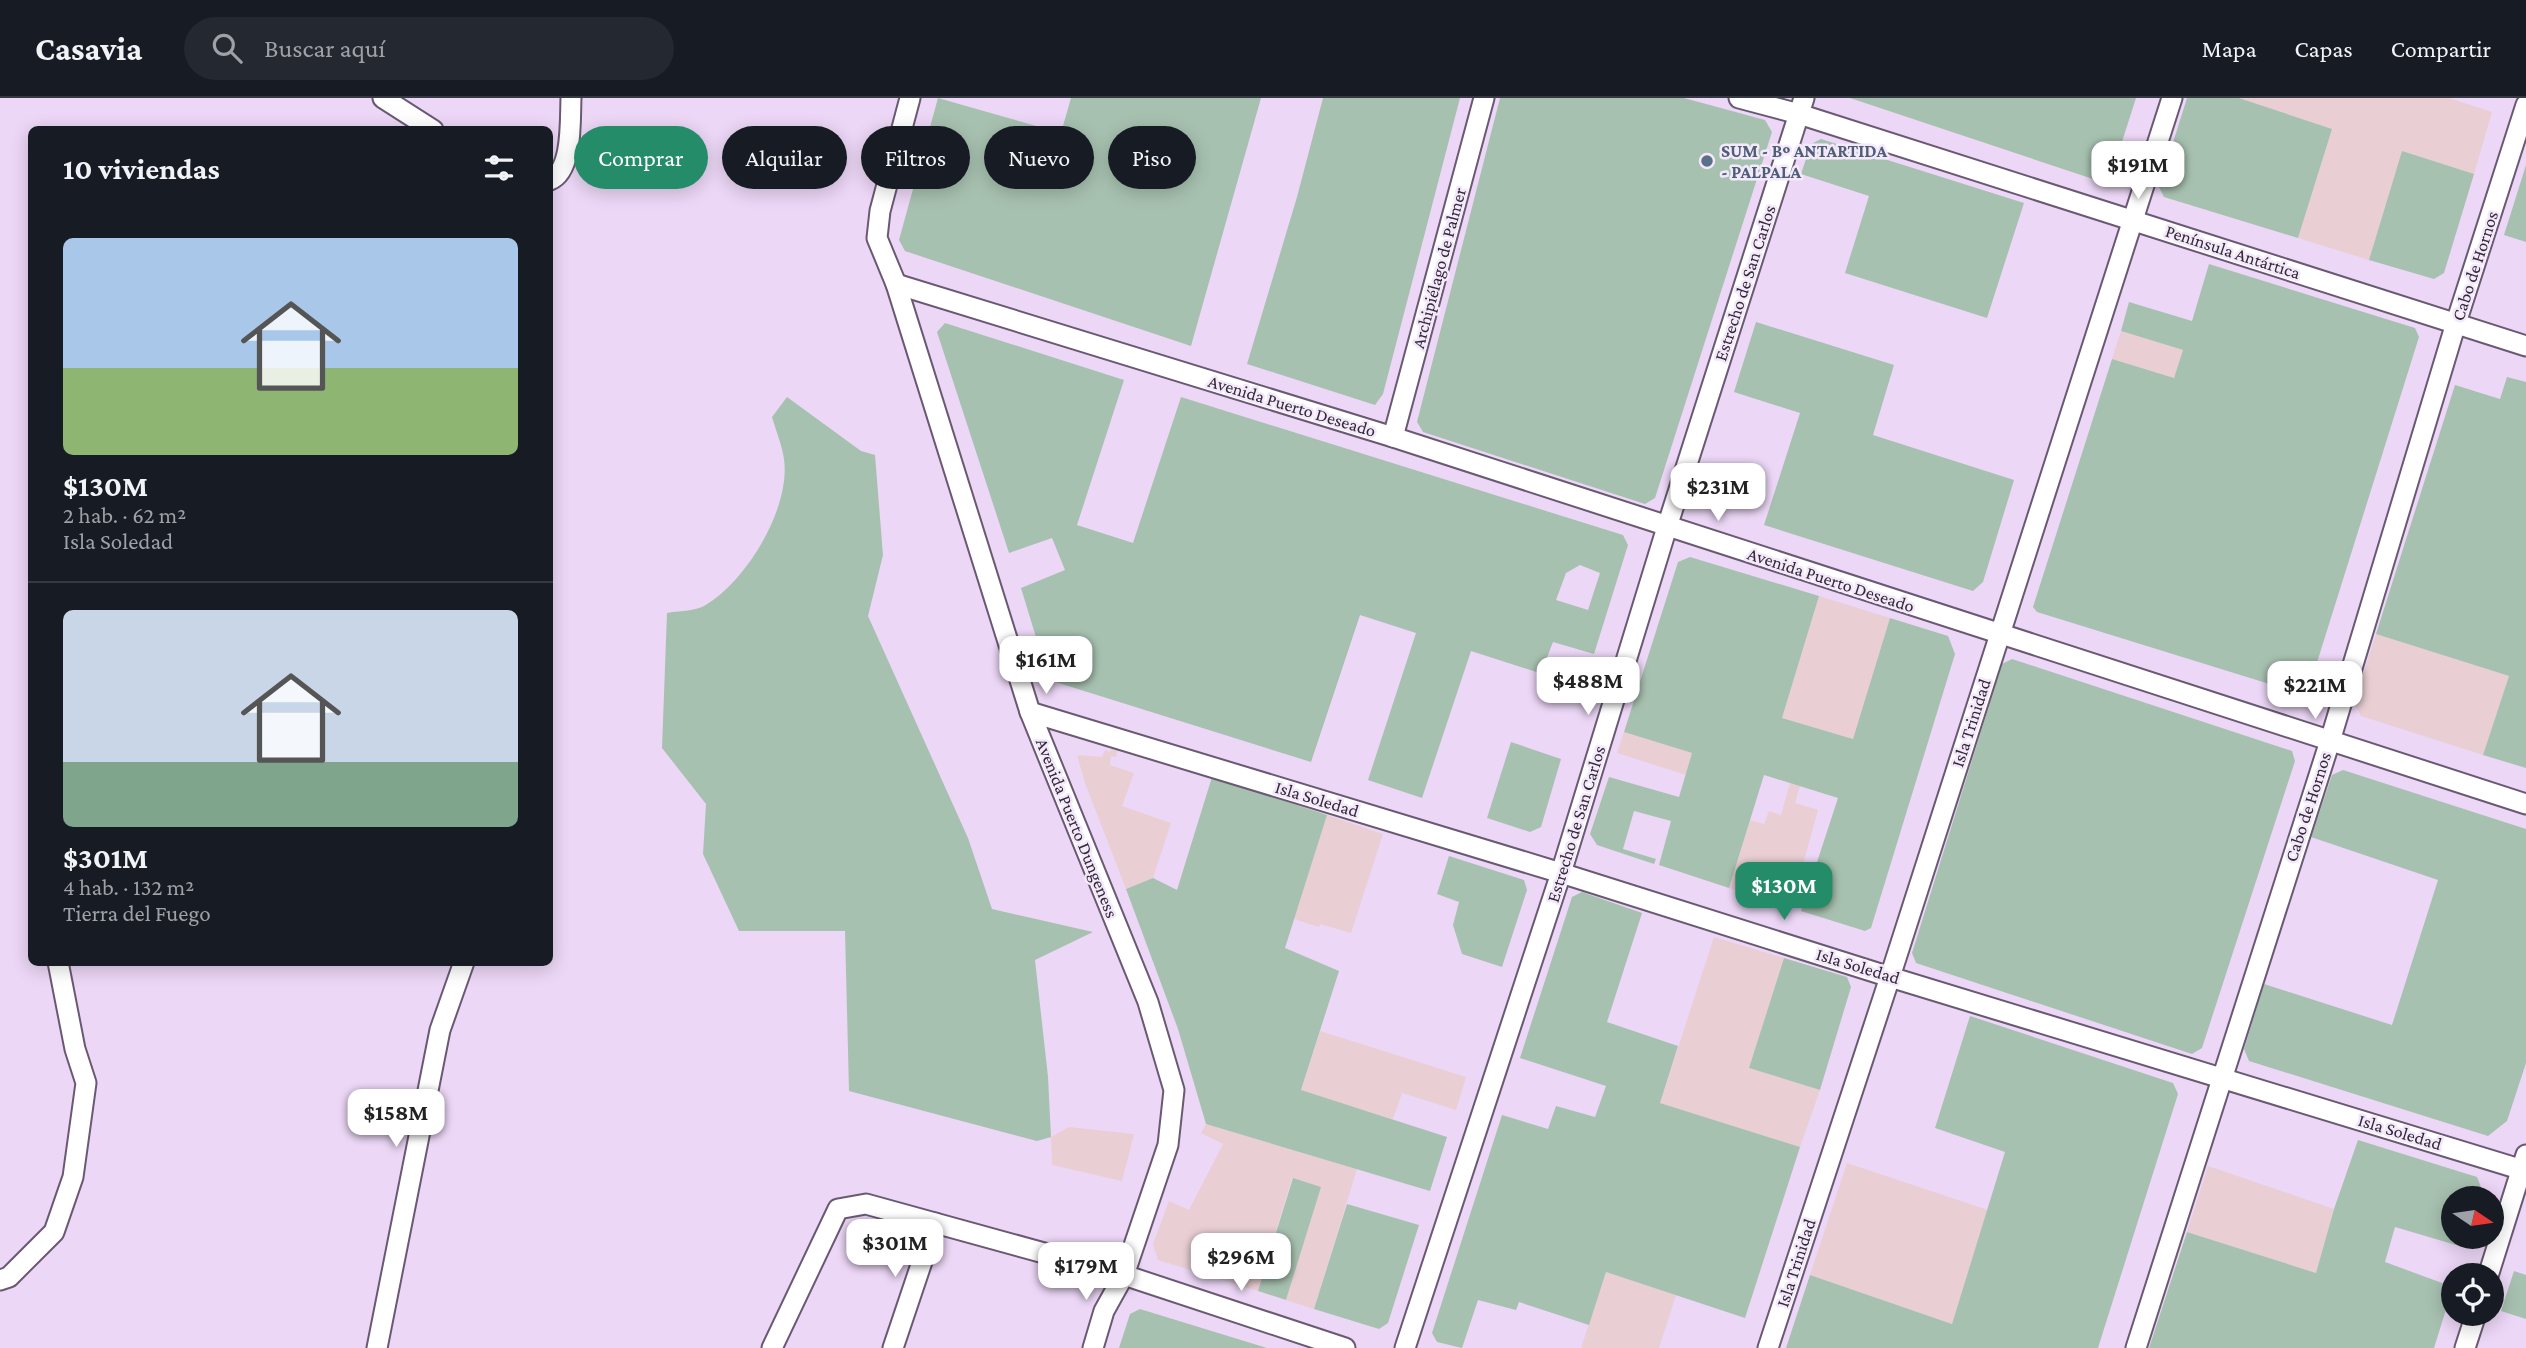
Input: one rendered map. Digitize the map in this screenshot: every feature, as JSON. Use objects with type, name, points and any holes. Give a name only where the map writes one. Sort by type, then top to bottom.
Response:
[{"type":"street","points":[[383,98],[427,126]]},
{"type":"street","points":[[553,178],[567,157],[571,98]]},
{"type":"street","name":"Avenida Puerto Dungeness","points":[[910,98],[880,211],[877,238],[896,284],[1030,712],[1148,1002],[1174,1090],[1168,1145],[1124,1275],[1104,1311],[1093,1348]]},
{"type":"street","name":"Archipiélago de Palmer","points":[[1393,437],[1484,98]]},
{"type":"street","name":"Península Antártica","points":[[1739,98],[1802,106],[2134,220],[2526,346]]},
{"type":"street","name":"Isla Trinidad","points":[[1768,1348],[2172,98]]},
{"type":"street","name":"Cabo de Hornos","points":[[2136,1348],[2330,741],[2456,323],[2526,105]]},
{"type":"street","name":"Estrecho de San Carlos","points":[[1405,1348],[1561,873],[1667,527],[1802,106]]},
{"type":"street","name":"Avenida Puerto Deseado","points":[[896,284],[1393,437],[2526,804]]},
{"type":"street","name":"Isla Soledad","points":[[1030,712],[1561,873],[1890,977],[2524,1165]]},
{"type":"street","points":[[0,1280],[9,1277],[54,1232],[73,1177],[86,1083],[75,1049],[59,966]]},
{"type":"street","points":[[377,1348],[440,1030],[463,966]]},
{"type":"street","points":[[2492,1263],[2524,1165]]},
{"type":"street","points":[[772,1348],[838,1209],[866,1204],[1124,1275],[1345,1348]]},
{"type":"street","points":[[893,1348],[936,1223]]},
{"type":"street","points":[[2465,1348],[2472,1326]]},
{"type":"shaded area","points":[[2239,98],[2449,98],[2492,112],[2474,174],[2402,152],[2369,260],[2298,238],[2331,129]]},
{"type":"shaded area","points":[[2121,331],[2183,350],[2174,379],[2112,359]]},
{"type":"shaded area","points":[[1819,596],[1890,618],[1853,739],[1782,718]]},
{"type":"shaded area","points":[[2376,634],[2509,676],[2483,755],[2361,716],[2354,702]]},
{"type":"shaded area","points":[[1624,732],[1692,753],[1686,775],[1617,753]]},
{"type":"shaded area","points":[[1112,747],[1118,749],[1116,757],[1111,756],[1110,765],[1134,773],[1122,806],[1171,823],[1153,878],[1126,889],[1085,783],[1077,755],[1102,757],[1105,750],[1110,752]]},
{"type":"shaded area","points":[[1790,783],[1800,786],[1795,803],[1818,810],[1800,875],[1788,872],[1778,904],[1729,888],[1750,820],[1764,824],[1769,811],[1781,815]]},
{"type":"shaded area","points":[[1327,815],[1383,834],[1351,933],[1294,919]]},
{"type":"shaded area","points":[[1714,937],[1784,958],[1749,1068],[1820,1090],[1800,1147],[1660,1103]]},
{"type":"shaded area","points":[[1320,1031],[1466,1077],[1456,1110],[1402,1093],[1393,1119],[1301,1091]]},
{"type":"shaded area","points":[[1206,1124],[1357,1169],[1314,1309],[1286,1300],[1320,1187],[1292,1178],[1258,1291],[1158,1260],[1153,1244],[1169,1201],[1189,1210],[1223,1144],[1201,1133]]},
{"type":"shaded area","points":[[1069,1127],[1134,1134],[1122,1181],[1052,1165],[1051,1137]]},
{"type":"shaded area","points":[[1847,1163],[1988,1210],[1952,1324],[1810,1275]]},
{"type":"shaded area","points":[[2208,1166],[2334,1209],[2316,1273],[2187,1232]]},
{"type":"shaded area","points":[[1606,1272],[1676,1295],[1659,1348],[1581,1348]]},
{"type":"green space","points":[[938,98],[1036,126],[984,126],[984,189],[1094,189],[1094,126],[1063,126],[1071,98],[1261,98],[1191,346],[905,251],[899,240],[913,189],[970,189],[970,126],[930,126]]},
{"type":"green space","points":[[1323,98],[1460,98],[1383,394],[1375,405],[1247,364],[1297,197]]},
{"type":"green space","points":[[1500,98],[1684,98],[1765,120],[1772,132],[1655,498],[1645,504],[1423,432],[1417,422]]},
{"type":"green space","points":[[1850,98],[2136,98],[2111,176],[2102,182]]},
{"type":"green space","points":[[2187,98],[2239,98],[2332,129],[2298,238],[2164,197],[2159,187]]},
{"type":"green space","points":[[1821,139],[2024,203],[1987,318],[1845,273],[1869,196],[1801,174],[1811,144]]},
{"type":"green space","points":[[2402,151],[2474,174],[2444,273],[2434,279],[2369,260]]},
{"type":"green space","points":[[2526,165],[2526,242],[2504,235]]},
{"type":"green space","points":[[2209,264],[2415,328],[2419,337],[2309,688],[2302,694],[2037,612],[2033,607],[2112,359],[2174,378],[2183,350],[2121,331],[2129,302],[2192,321]]},
{"type":"green space","points":[[1756,322],[1894,365],[1873,435],[2014,480],[1983,582],[1973,591],[1764,525],[1800,413],[1734,392]]},
{"type":"green space","points":[[945,323],[1124,380],[1077,525],[1133,543],[1181,397],[1623,535],[1628,545],[1594,654],[1553,642],[1546,660],[1555,662],[1553,673],[1585,682],[1583,687],[1471,651],[1422,798],[1368,780],[1416,633],[1360,615],[1311,762],[1049,680],[1021,588],[1065,570],[1052,538],[1009,553],[937,332]],"holes":[[[1580,565],[1600,573],[1588,610],[1556,600],[1566,573]]]},
{"type":"green space","points":[[2507,377],[2526,382],[2526,768],[2483,755],[2509,676],[2376,634],[2455,385],[2500,399]]},
{"type":"green space","points":[[787,397],[861,451],[875,455],[883,555],[868,616],[968,838],[992,909],[1093,932],[1035,960],[1048,1077],[1051,1137],[1037,1141],[849,1091],[845,931],[739,931],[703,854],[706,804],[662,748],[667,613],[700,608],[720,595],[750,562],[762,542],[773,521],[784,478],[784,459],[772,417]]},
{"type":"green space","points":[[1690,557],[1819,596],[1782,718],[1853,739],[1890,618],[1948,636],[1955,654],[1871,928],[1865,931],[1801,911],[1838,798],[1764,775],[1729,888],[1659,865],[1671,821],[1634,811],[1623,849],[1656,859],[1654,864],[1597,845],[1590,834],[1609,777],[1679,797],[1692,753],[1624,732],[1678,562]]},
{"type":"green space","points":[[2012,659],[2292,751],[2295,761],[2202,1048],[2192,1054],[1916,963],[1912,953],[2002,664]]},
{"type":"green space","points":[[1511,742],[1561,759],[1541,827],[1530,832],[1487,818]]},
{"type":"green space","points":[[2343,770],[2526,829],[2526,1063],[2507,1121],[2488,1136],[2249,1061],[2244,1049],[2264,984],[2392,1025],[2438,880],[2311,837],[2332,775]]},
{"type":"green space","points":[[1212,777],[1327,815],[1285,948],[1339,971],[1301,1090],[1447,1137],[1430,1191],[1206,1124],[1178,1029],[1126,889],[1153,878],[1177,890]]},
{"type":"green space","points":[[1449,856],[1524,880],[1527,890],[1502,967],[1462,954],[1453,925],[1459,902],[1437,894]]},
{"type":"green space","points":[[1582,892],[1642,913],[1607,1022],[1678,1046],[1660,1103],[1800,1147],[1745,1318],[1606,1272],[1589,1325],[1519,1302],[1516,1310],[1478,1300],[1462,1348],[1437,1342],[1432,1333],[1502,1115],[1548,1129],[1556,1106],[1595,1117],[1606,1086],[1520,1058],[1572,897]]},
{"type":"green space","points":[[1784,958],[1847,977],[1851,987],[1820,1090],[1749,1068]]},
{"type":"green space","points":[[1970,1016],[2173,1083],[2178,1094],[2098,1348],[1786,1348],[1810,1275],[1952,1324],[2005,1152],[1935,1128]]},
{"type":"green space","points":[[2358,1140],[2477,1177],[2481,1186],[2441,1186],[2441,1241],[2395,1227],[2385,1262],[2441,1283],[2441,1326],[2434,1348],[2149,1348],[2187,1232],[2316,1273],[2334,1209]]},
{"type":"green space","points":[[1293,1178],[1321,1187],[1286,1300],[1258,1291]]},
{"type":"green space","points":[[1347,1204],[1419,1225],[1388,1323],[1379,1329],[1314,1309]]},
{"type":"green space","points":[[2514,1271],[2526,1275],[2526,1319],[2504,1312],[2504,1302]]},
{"type":"green space","points":[[1140,1309],[1267,1348],[1119,1348],[1130,1314]]},
{"type":"place","name":"SUM - Bº ANTARTIDA - PALPALA","points":[[1707,161]]}]
